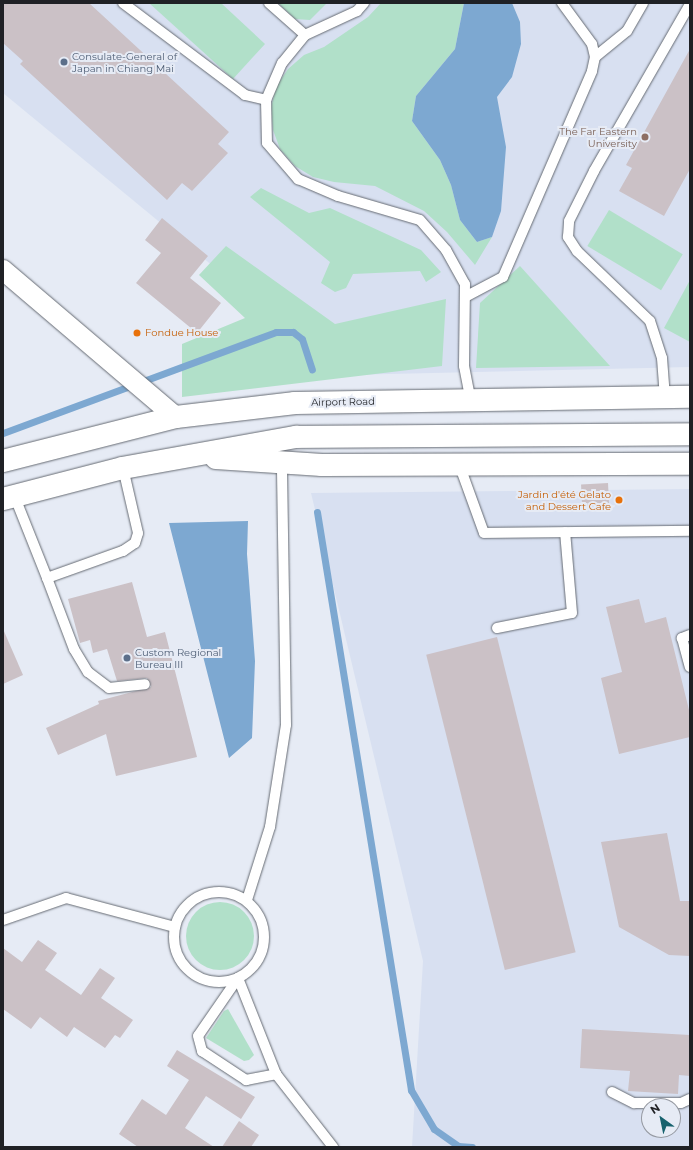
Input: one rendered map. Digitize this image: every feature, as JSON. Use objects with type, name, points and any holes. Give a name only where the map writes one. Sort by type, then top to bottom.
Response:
[{"type":"main road","name":"Airport Road","points":[[3,461],[176,417],[294,403],[690,397]]},
{"type":"main road","points":[[9,497],[123,468],[191,455],[320,435],[690,434]]},
{"type":"main road","points":[[191,455],[282,464],[690,464]]},
{"type":"street","points":[[3,270],[176,417]]},
{"type":"lane","points":[[123,3],[245,95],[266,100]]},
{"type":"lane","points":[[269,3],[305,35]]},
{"type":"lane","points":[[364,3],[357,11],[305,35],[282,63],[266,100],[267,143],[298,179],[338,196],[420,220],[446,250],[465,284],[464,366],[471,401]]},
{"type":"lane","points":[[465,298],[503,277],[514,257],[592,71],[595,57],[592,44],[562,3]]},
{"type":"lane","points":[[595,57],[628,31],[643,3]]},
{"type":"lane","points":[[665,398],[662,358],[650,321],[577,251],[568,238],[569,222],[594,171],[690,4]]},
{"type":"lane","points":[[247,900],[270,827],[286,726],[282,464]]},
{"type":"lane","points":[[459,464],[484,533],[690,531]]},
{"type":"lane","points":[[47,578],[123,551],[134,542],[138,533],[123,468]]},
{"type":"lane","points":[[9,497],[47,578],[74,649],[88,672],[109,688],[145,684]]},
{"type":"lane","points":[[497,628],[572,613],[565,532]]},
{"type":"lane","points":[[690,634],[682,638],[690,667]]},
{"type":"lane","points":[[218,891],[247,900],[258,911],[264,926],[265,941],[261,957],[252,970],[238,978],[222,982],[205,980],[190,972],[180,960],[174,944],[174,927],[180,913],[190,901],[204,894],[218,891]]},
{"type":"lane","points":[[3,920],[66,898],[174,927]]},
{"type":"lane","points":[[238,978],[276,1074],[333,1147]]},
{"type":"lane","points":[[238,978],[198,1036],[202,1051],[246,1080],[276,1074]]},
{"type":"lane","points":[[612,1092],[634,1103],[681,1103],[690,1099]]},
{"type":"shaded area","points":[[3,3],[690,3],[690,367],[345,375],[3,93]]},
{"type":"shaded area","points":[[690,489],[690,1147],[412,1147],[423,961],[311,493]]},
{"type":"green space","points":[[149,3],[221,3],[265,44],[233,79]]},
{"type":"green space","points":[[278,3],[327,3],[310,20],[295,19]]},
{"type":"green space","points":[[381,3],[464,3],[455,49],[416,96],[412,121],[440,160],[451,185],[460,220],[477,242],[492,237],[475,265],[447,232],[424,211],[375,186],[334,182],[313,177],[295,166],[280,149],[273,130],[271,108],[276,87],[288,69],[304,55],[324,47],[368,17]]},
{"type":"green space","points":[[261,188],[309,213],[330,208],[421,250],[441,272],[426,282],[420,271],[353,274],[346,288],[335,292],[321,283],[330,262],[250,197]]},
{"type":"green space","points":[[609,210],[683,254],[661,290],[587,246]]},
{"type":"green space","points":[[226,246],[335,324],[446,299],[442,366],[182,397],[182,344],[245,318],[199,275]]},
{"type":"green space","points":[[520,266],[610,366],[476,368],[480,303]]},
{"type":"green space","points":[[690,280],[690,342],[664,328]]},
{"type":"green space","points":[[220,902],[233,905],[244,912],[251,923],[254,936],[251,949],[244,960],[233,967],[220,970],[207,967],[196,960],[189,949],[186,936],[189,923],[196,912],[207,905]]},
{"type":"green space","points":[[228,1009],[254,1055],[249,1060],[244,1061],[206,1038],[224,1011]]},
{"type":"water","points":[[464,3],[512,3],[520,22],[521,44],[512,77],[497,97],[506,147],[501,211],[492,237],[477,242],[460,220],[451,185],[440,160],[412,121],[416,96],[455,49]]},
{"type":"water","points":[[248,521],[247,554],[255,661],[252,738],[229,758],[169,523]]},
{"type":"building","points":[[3,3],[89,3],[229,132],[218,144],[228,153],[192,191],[182,183],[167,200],[20,64],[23,61],[3,43]]},
{"type":"building","points":[[690,49],[690,169],[664,216],[619,191],[632,168],[626,165]]},
{"type":"building","points":[[162,218],[208,256],[190,278],[221,303],[197,333],[136,283],[161,253],[145,240]]},
{"type":"building","points":[[608,483],[609,505],[582,506],[581,484]]},
{"type":"building","points":[[132,582],[147,637],[165,632],[197,757],[116,776],[106,734],[58,755],[46,728],[99,704],[98,701],[151,687],[147,678],[117,681],[107,649],[93,653],[90,640],[80,643],[68,599]]},
{"type":"building","points":[[639,599],[645,623],[666,617],[690,714],[690,737],[619,754],[601,678],[622,672],[606,607]]},
{"type":"building","points":[[3,629],[23,675],[3,684]]},
{"type":"building","points":[[497,637],[576,952],[505,970],[426,655]]},
{"type":"building","points":[[667,833],[680,901],[690,901],[690,956],[669,955],[619,927],[601,842]]},
{"type":"building","points":[[38,940],[57,953],[45,970],[81,995],[100,968],[115,978],[101,998],[133,1020],[120,1038],[115,1035],[105,1048],[74,1027],[67,1037],[40,1017],[31,1029],[3,1009],[3,948],[22,962]]},
{"type":"building","points":[[582,1029],[690,1035],[690,1076],[679,1075],[678,1094],[628,1091],[630,1071],[580,1068]]},
{"type":"building","points":[[177,1050],[255,1097],[241,1119],[206,1096],[185,1128],[214,1147],[138,1147],[119,1134],[142,1099],[166,1115],[189,1080],[167,1066]]},
{"type":"building","points":[[239,1121],[259,1135],[251,1147],[222,1147]]},
{"type":"waterway","points":[[3,433],[276,332],[293,332],[302,339],[312,369]]},
{"type":"waterway","points":[[317,512],[411,1090],[434,1129],[458,1146],[472,1147]]},
{"type":"place","name":"Consulate-General of Japan in Chiang Mai","points":[[64,62]]},
{"type":"place","name":"The Far Eastern University","points":[[645,137]]},
{"type":"place","name":"Fondue House","points":[[137,333]]},
{"type":"place","name":"Jardin d'été Gelato and Dessert Cafe","points":[[619,500]]},
{"type":"place","name":"Custom Regional Bureau III","points":[[127,658]]}]
